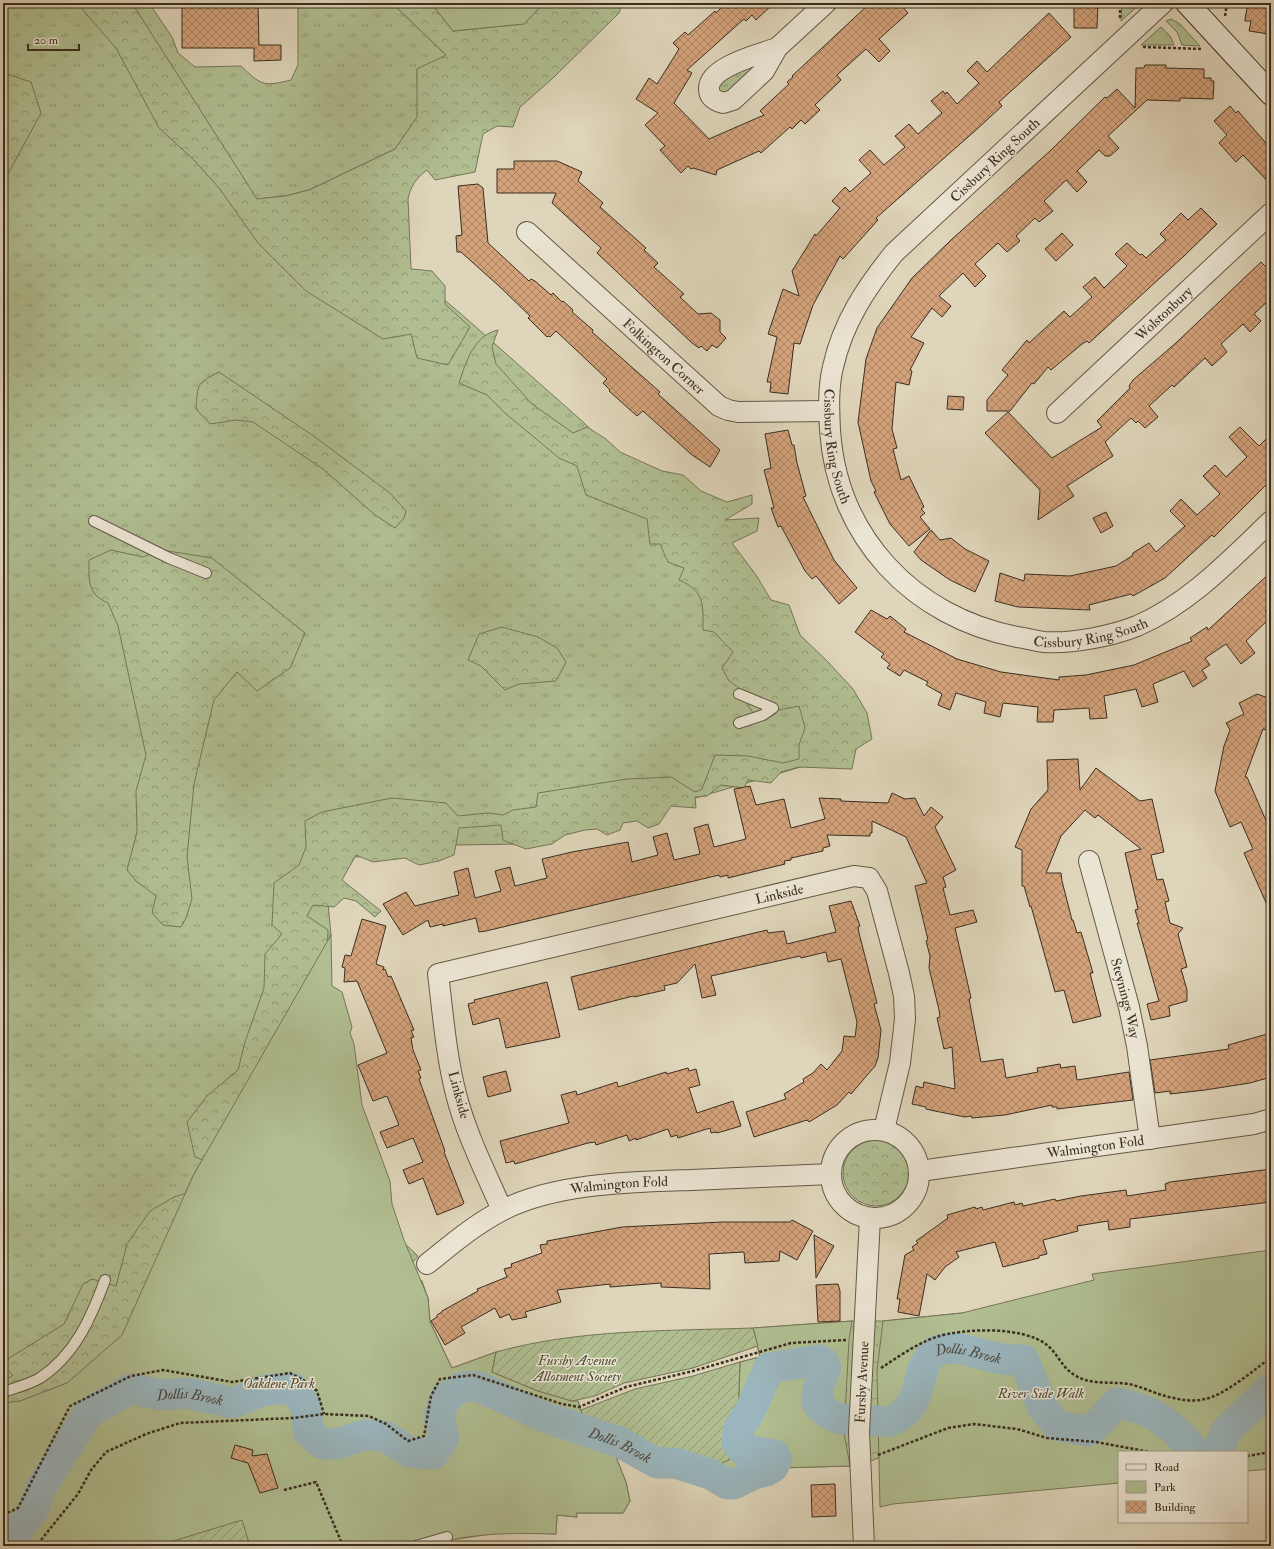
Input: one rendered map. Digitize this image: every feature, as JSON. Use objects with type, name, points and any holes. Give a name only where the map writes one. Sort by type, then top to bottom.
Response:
[{"type":"street","points":[[777,48],[826,3]]},
{"type":"street","name":"Cissbury Ring South","points":[[1163,3],[894,253],[869,284],[850,316],[832,368],[829,411],[832,454],[842,493],[858,525],[874,549],[893,573],[913,591],[930,603],[962,621],[996,633],[1044,642],[1076,640],[1108,635],[1136,626],[1160,615],[1191,594],[1271,521]]},
{"type":"street","points":[[1187,3],[1271,94]]},
{"type":"street","name":"Wolstonbury","points":[[1057,413],[1271,213]]},
{"type":"street","name":"Folkington Corner","points":[[527,232],[719,406],[738,412],[829,411]]},
{"type":"street","name":"Steynings Way","points":[[1089,861],[1129,1007],[1137,1046],[1150,1139]]},
{"type":"street","name":"Linkside","points":[[502,1210],[470,1134],[456,1095],[431,970],[854,876],[869,878],[877,891],[904,996],[905,1019],[900,1063],[884,1130]]},
{"type":"street","name":"Walmington Fold","points":[[920,1170],[1254,1124],[1271,1119]]},
{"type":"street","points":[[871,1129],[884,1130],[898,1135],[909,1144],[917,1156],[920,1170],[919,1183],[914,1195],[906,1206],[896,1213],[883,1217],[870,1218],[847,1208],[838,1199],[833,1187],[831,1174],[832,1161],[838,1149],[847,1139],[858,1132],[871,1129]]},
{"type":"street","name":"Walmington Fold","points":[[427,1264],[471,1229],[502,1210],[541,1196],[593,1186],[658,1181],[831,1174]]},
{"type":"street","name":"Fursby Avenue","points":[[864,1546],[859,1432],[870,1218]]},
{"type":"lane","points":[[94,521],[169,558],[206,573]]},
{"type":"lane","points":[[739,694],[773,708],[763,715],[739,723]]},
{"type":"lane","points":[[3,1392],[40,1378],[69,1354],[93,1314],[105,1280]]},
{"type":"lane","points":[[416,1546],[447,1537]]},
{"type":"path","points":[[1135,46],[1208,49],[1225,20],[1227,3]]},
{"type":"path","points":[[863,1373],[877,1371],[907,1352],[936,1338],[984,1330],[1031,1335],[1048,1345],[1072,1374],[1084,1380],[1098,1383],[1129,1384],[1168,1397],[1188,1401],[1206,1399],[1224,1391],[1271,1357]]},
{"type":"path","points":[[32,1546],[41,1540],[78,1494],[91,1470],[106,1452],[146,1434],[180,1423],[293,1418],[324,1414],[369,1416],[386,1424],[408,1441],[424,1436],[431,1396],[440,1379],[474,1375],[562,1404],[579,1407],[626,1387],[693,1371],[791,1343],[864,1340]]},
{"type":"path","points":[[3,1515],[18,1508],[70,1406],[130,1376],[163,1370],[232,1382],[290,1373],[307,1382],[317,1391],[324,1414]]},
{"type":"path","points":[[859,1458],[878,1455],[948,1428],[974,1424],[1017,1430],[1047,1438],[1096,1442],[1145,1451]]},
{"type":"path","points":[[1248,1456],[1271,1452]]},
{"type":"path","points":[[284,1490],[316,1482],[343,1546]]},
{"type":"green space","points":[[3,3],[149,3],[172,37],[178,53],[195,67],[241,66],[258,81],[268,84],[291,80],[298,65],[298,3],[392,3],[447,56],[417,69],[418,117],[395,149],[309,190],[285,196],[257,199],[401,264],[460,313],[582,421],[614,452],[695,517],[831,758],[655,810],[519,844],[456,845],[324,861],[331,935],[193,1176],[122,1335],[3,1403]]},
{"type":"green space","points":[[80,3],[132,3],[257,199],[285,196],[309,190],[395,149],[417,117],[417,69],[446,55],[392,3],[431,3],[453,31],[524,24],[544,3],[622,3],[619,13],[552,79],[520,107],[513,127],[497,126],[483,134],[475,172],[435,180],[427,170],[412,186],[408,199],[411,269],[432,271],[445,286],[445,304],[470,327],[448,365],[417,358],[411,334],[383,339],[306,291],[258,243],[219,188],[194,160],[159,128],[116,48],[83,10]]},
{"type":"green space","points":[[431,3],[544,3],[524,24],[453,31]]},
{"type":"green space","points":[[1122,3],[1141,3],[1121,21]]},
{"type":"green space","points":[[1171,19],[1180,24],[1200,46],[1182,45],[1177,32],[1166,21]]},
{"type":"green space","points":[[1161,27],[1170,36],[1174,45],[1141,45]]},
{"type":"green space","points":[[750,63],[759,65],[724,97],[715,85]]},
{"type":"green space","points":[[3,70],[7,74],[31,82],[41,113],[3,183]]},
{"type":"green space","name":"Oakdene Park","points":[[498,330],[492,347],[496,364],[532,404],[573,433],[587,427],[606,439],[620,452],[662,471],[683,475],[701,491],[727,502],[752,495],[752,504],[725,520],[759,518],[757,531],[732,543],[756,575],[771,600],[789,605],[800,635],[853,689],[867,713],[872,739],[856,749],[852,769],[799,767],[781,772],[771,783],[748,780],[744,788],[721,785],[707,796],[695,797],[696,808],[671,806],[659,824],[648,828],[637,821],[623,823],[620,830],[607,835],[597,829],[585,830],[565,835],[552,844],[526,849],[503,840],[501,825],[459,828],[454,855],[439,861],[419,865],[405,858],[373,862],[356,855],[342,880],[381,911],[375,917],[356,901],[344,898],[334,907],[313,905],[307,916],[328,930],[326,982],[354,1083],[402,1241],[418,1256],[408,1268],[422,1281],[428,1298],[430,1322],[452,1368],[496,1352],[492,1372],[572,1401],[578,1401],[586,1426],[653,1458],[738,1417],[740,1362],[760,1357],[753,1328],[852,1321],[883,1321],[962,1313],[1271,1417],[1118,1451],[1118,1483],[881,1457],[866,1463],[850,1440],[850,1466],[779,1468],[772,1477],[756,1479],[754,1482],[733,1491],[710,1478],[677,1472],[676,1467],[659,1469],[647,1464],[630,1452],[619,1451],[616,1457],[626,1482],[630,1501],[623,1513],[576,1513],[577,1517],[557,1515],[556,1534],[504,1532],[458,1539],[3,1546],[3,1382],[13,1375],[3,1366],[3,1362],[64,1324],[83,1284],[92,1279],[116,1286],[127,1244],[150,1211],[174,1197],[220,1182],[219,1166],[195,1157],[187,1122],[207,1096],[238,1070],[245,1042],[264,988],[265,954],[282,934],[272,925],[274,883],[299,865],[306,847],[305,821],[322,812],[392,798],[446,803],[458,816],[488,813],[503,815],[513,810],[536,807],[538,793],[627,779],[671,777],[695,792],[702,789],[715,755],[748,756],[783,763],[799,759],[799,745],[805,728],[799,706],[779,710],[772,716],[758,720],[749,707],[745,692],[729,681],[722,668],[733,652],[714,632],[703,630],[701,599],[694,589],[679,580],[684,568],[668,562],[660,544],[650,544],[647,519],[586,495],[577,466],[559,458],[505,413],[487,395],[459,383],[472,350],[483,337]]},
{"type":"green space","points":[[219,372],[315,437],[390,493],[406,511],[404,518],[395,528],[375,515],[323,469],[253,422],[236,420],[210,424],[196,409],[197,394],[202,382]]},
{"type":"green space","points":[[111,550],[143,557],[162,550],[212,558],[305,633],[290,668],[257,691],[237,672],[214,700],[194,784],[187,857],[192,899],[186,918],[181,927],[163,925],[152,913],[156,896],[136,881],[127,870],[137,832],[136,791],[146,755],[118,626],[108,603],[96,595],[89,580],[89,560]]},
{"type":"green space","points":[[502,627],[538,637],[557,648],[566,662],[556,681],[519,684],[505,690],[481,666],[468,660],[479,634]]},
{"type":"green space","name":"Oakdene Park","points":[[331,935],[332,986],[342,992],[352,1027],[350,1033],[354,1044],[362,1105],[390,1181],[392,1204],[404,1240],[428,1298],[430,1322],[452,1368],[496,1352],[492,1372],[538,1391],[572,1401],[578,1401],[586,1426],[619,1436],[653,1458],[665,1459],[676,1456],[686,1462],[696,1464],[733,1442],[732,1431],[738,1417],[740,1362],[760,1357],[753,1328],[852,1321],[849,1340],[844,1433],[850,1466],[779,1468],[772,1477],[756,1479],[754,1482],[733,1491],[710,1478],[677,1472],[676,1467],[659,1469],[647,1464],[630,1452],[619,1451],[616,1457],[626,1482],[630,1501],[623,1513],[576,1513],[577,1517],[557,1515],[556,1534],[493,1534],[445,1541],[430,1546],[3,1546],[3,1403],[20,1401],[67,1383],[122,1335],[193,1176]]},
{"type":"green space","points":[[876,1140],[889,1143],[899,1150],[906,1160],[909,1173],[906,1186],[899,1196],[889,1203],[876,1206],[863,1203],[853,1196],[846,1186],[843,1173],[846,1160],[853,1150],[863,1143]]},
{"type":"green space","name":"River Side Walk","points":[[1271,1250],[1271,1469],[1248,1471],[1248,1451],[1118,1451],[1118,1483],[893,1504],[880,1507],[877,1371],[883,1321],[962,1313],[1094,1280],[1092,1274]]},
{"type":"green space","name":"Fursby Avenue Allotment Society","points":[[753,1328],[758,1346],[693,1368],[624,1383],[595,1396],[572,1401],[538,1391],[492,1372],[496,1352],[527,1344],[623,1332]]},
{"type":"green space","name":"Fursby Avenue Allotment Society","points":[[740,1362],[738,1417],[732,1431],[733,1442],[729,1460],[708,1469],[686,1462],[676,1456],[660,1460],[653,1458],[619,1436],[586,1426],[581,1410],[635,1389],[693,1376]]},
{"type":"green space","points":[[242,1520],[250,1546],[157,1546]]},
{"type":"building","points":[[182,3],[258,3],[259,45],[281,45],[281,60],[254,61],[254,48],[182,48]]},
{"type":"building","points":[[726,3],[774,3],[756,20],[752,15],[746,21],[744,19],[687,70],[692,73],[674,103],[709,139],[764,115],[760,111],[789,84],[787,82],[793,77],[792,76],[867,6],[869,8],[873,3],[899,3],[908,13],[879,39],[890,51],[879,62],[866,49],[837,75],[841,80],[815,105],[820,110],[805,124],[801,120],[792,129],[790,127],[761,153],[759,151],[717,170],[716,175],[693,168],[691,169],[688,166],[681,173],[660,150],[665,146],[645,125],[658,113],[636,99],[649,78],[657,84],[679,49],[673,43],[685,32],[688,35],[715,11],[716,13]]},
{"type":"building","points":[[1074,3],[1098,3],[1097,28],[1074,28]]},
{"type":"building","points":[[1248,3],[1271,4],[1269,34],[1249,31],[1251,21],[1245,21]]},
{"type":"building","points":[[1049,13],[1071,37],[999,102],[1002,106],[876,218],[878,220],[843,259],[840,256],[813,305],[800,344],[794,343],[788,394],[770,392],[771,382],[767,382],[777,337],[768,334],[783,289],[799,296],[792,271],[815,234],[816,236],[840,208],[832,201],[845,187],[850,192],[871,173],[859,160],[870,150],[884,165],[905,147],[895,136],[909,124],[918,134],[942,113],[931,101],[943,91],[945,94],[947,92],[957,104],[979,83],[967,71],[977,61],[987,72]]},
{"type":"building","points":[[1145,65],[1166,65],[1166,68],[1204,69],[1204,78],[1211,78],[1211,81],[1214,81],[1213,99],[1180,98],[1180,101],[1147,100],[1108,136],[1119,148],[1110,156],[1105,156],[1099,150],[1077,171],[1087,182],[1077,192],[1066,180],[1044,201],[1053,211],[1039,222],[1035,218],[1016,236],[1020,241],[1007,252],[998,243],[975,264],[986,276],[975,287],[963,273],[939,296],[951,306],[942,317],[932,308],[911,337],[924,343],[910,370],[912,371],[909,385],[896,382],[892,429],[897,448],[893,449],[901,480],[909,476],[924,507],[921,509],[925,513],[920,517],[930,529],[909,546],[890,524],[874,492],[876,491],[871,481],[858,422],[866,359],[877,328],[912,278],[951,240],[1050,151],[1105,97],[1107,98],[1117,89],[1135,108],[1136,68],[1144,68]]},
{"type":"building","points":[[1230,106],[1236,113],[1238,111],[1271,149],[1271,185],[1243,155],[1236,162],[1219,143],[1227,135],[1214,121]]},
{"type":"building","points":[[514,161],[557,161],[582,172],[578,181],[603,203],[600,207],[646,248],[644,250],[658,263],[654,267],[684,294],[680,297],[698,314],[711,313],[720,320],[720,332],[726,338],[717,348],[712,345],[707,351],[701,346],[699,348],[692,343],[597,253],[601,248],[552,203],[556,193],[497,193],[497,169],[514,169]]},
{"type":"building","points":[[478,184],[483,188],[488,243],[529,281],[531,279],[535,281],[551,295],[553,293],[562,302],[563,301],[573,310],[572,312],[593,330],[592,332],[660,392],[658,394],[720,450],[710,467],[692,455],[643,411],[637,416],[609,391],[610,390],[603,383],[607,379],[556,331],[550,337],[547,337],[528,318],[530,316],[500,287],[461,252],[457,252],[456,236],[462,235],[458,186]]},
{"type":"building","points":[[1201,208],[1217,224],[1184,256],[1089,343],[1087,341],[1082,344],[1051,370],[1048,367],[1034,384],[1032,383],[1010,411],[987,411],[987,400],[1008,375],[1002,370],[1027,340],[1029,343],[1064,311],[1070,317],[1092,297],[1083,287],[1095,277],[1104,288],[1127,266],[1115,254],[1127,243],[1140,255],[1142,254],[1146,258],[1166,240],[1160,234],[1181,213],[1188,220]]},
{"type":"building","points":[[1062,233],[1073,245],[1056,261],[1045,249]]},
{"type":"building","points":[[1261,262],[1271,272],[1271,298],[1254,314],[1261,321],[1250,332],[1243,324],[1221,344],[1227,352],[1212,366],[1205,358],[1174,387],[1172,385],[1149,406],[1158,417],[1145,428],[1138,421],[1136,423],[1131,418],[1105,442],[1113,456],[1067,486],[1074,496],[1038,520],[1040,490],[985,433],[1008,412],[1052,458],[1102,427],[1097,421],[1130,388],[1129,386],[1133,380],[1177,342]]},
{"type":"building","points":[[948,396],[964,397],[963,410],[947,409]]},
{"type":"building","points":[[1240,427],[1259,446],[1271,434],[1271,480],[1214,537],[1212,535],[1165,578],[1133,596],[1131,594],[1089,605],[1090,610],[1018,607],[995,601],[1000,573],[1024,581],[1025,574],[1070,576],[1116,566],[1149,543],[1156,552],[1185,526],[1170,511],[1181,499],[1197,515],[1220,494],[1203,476],[1215,465],[1226,477],[1247,457],[1229,437]]},
{"type":"building","points":[[788,430],[792,445],[794,445],[797,463],[806,496],[803,497],[834,560],[857,588],[839,604],[816,576],[812,579],[805,571],[781,526],[778,527],[771,508],[774,508],[764,470],[771,468],[765,434]]},
{"type":"building","points":[[1106,512],[1113,526],[1101,533],[1093,518]]},
{"type":"building","points":[[931,530],[940,540],[951,538],[965,549],[989,561],[975,592],[950,580],[921,560],[914,552]]},
{"type":"building","points":[[1271,572],[1271,606],[1265,611],[1271,617],[1246,641],[1255,653],[1241,664],[1226,644],[1205,658],[1210,665],[1202,670],[1207,678],[1193,687],[1184,671],[1153,684],[1158,702],[1142,707],[1136,689],[1104,696],[1107,718],[1090,719],[1089,708],[1054,710],[1053,722],[1037,722],[1038,707],[1003,703],[1000,717],[984,713],[986,702],[956,693],[950,710],[938,705],[942,694],[926,685],[928,682],[904,670],[900,676],[887,668],[890,664],[881,657],[884,654],[855,632],[871,610],[887,619],[890,616],[906,629],[904,632],[957,659],[1001,672],[1059,680],[1059,677],[1086,675],[1134,665],[1192,641],[1190,638],[1207,627],[1208,630]]},
{"type":"building","points":[[1257,694],[1271,699],[1271,731],[1263,729],[1245,777],[1247,777],[1271,832],[1271,914],[1244,853],[1253,849],[1241,822],[1230,827],[1215,791],[1224,746],[1230,730],[1226,723],[1244,714],[1239,703]]},
{"type":"building","points":[[1078,759],[1080,790],[1096,768],[1140,801],[1152,799],[1164,852],[1151,855],[1157,880],[1163,879],[1169,901],[1165,902],[1170,923],[1183,928],[1178,934],[1187,967],[1181,969],[1187,990],[1187,1001],[1169,1006],[1170,1016],[1151,1020],[1147,1004],[1159,1001],[1137,923],[1139,923],[1135,910],[1138,909],[1125,853],[1141,849],[1098,815],[1095,818],[1085,810],[1061,836],[1046,873],[1061,873],[1072,920],[1077,933],[1081,932],[1093,973],[1090,973],[1101,1016],[1073,1023],[1064,990],[1055,992],[1031,906],[1030,907],[1024,886],[1022,886],[1022,850],[1015,847],[1031,809],[1048,790],[1047,760]]},
{"type":"building","points":[[750,786],[756,805],[784,799],[791,828],[825,819],[819,798],[841,799],[841,801],[888,803],[892,793],[905,799],[915,798],[924,816],[931,807],[943,817],[935,827],[956,870],[943,877],[946,887],[943,888],[950,915],[973,910],[977,922],[955,928],[971,998],[969,999],[981,1062],[1003,1059],[1006,1078],[1038,1072],[1037,1068],[1060,1064],[1061,1068],[1075,1066],[1077,1080],[1129,1072],[1133,1100],[1057,1109],[1057,1107],[1052,1107],[1052,1105],[1005,1115],[972,1118],[971,1116],[965,1117],[935,1111],[926,1109],[926,1107],[912,1104],[916,1086],[923,1088],[924,1082],[955,1089],[952,1047],[944,1049],[937,1018],[940,1017],[939,1010],[929,968],[930,956],[926,941],[928,940],[915,886],[927,883],[906,837],[872,821],[872,833],[870,833],[870,836],[827,835],[830,846],[823,848],[823,851],[791,858],[791,860],[784,861],[785,864],[728,878],[728,875],[720,877],[719,875],[486,931],[479,932],[476,918],[443,926],[443,924],[430,927],[428,920],[403,935],[383,904],[406,892],[415,906],[459,895],[454,872],[468,868],[475,898],[501,891],[495,871],[510,867],[515,886],[547,878],[542,859],[572,852],[628,842],[632,862],[658,855],[653,837],[667,833],[674,860],[700,854],[694,828],[708,824],[714,847],[746,839],[734,789]]},
{"type":"building","points":[[851,901],[860,926],[858,927],[859,933],[877,1003],[874,1004],[881,1030],[878,1058],[875,1066],[851,1094],[849,1092],[837,1105],[809,1122],[807,1120],[754,1137],[746,1112],[786,1099],[784,1094],[804,1082],[803,1079],[813,1073],[821,1064],[827,1070],[842,1051],[844,1036],[855,1037],[857,1022],[841,959],[828,962],[826,952],[801,958],[800,956],[711,976],[716,995],[702,998],[695,964],[677,983],[664,986],[665,990],[633,996],[579,1010],[571,977],[767,930],[768,933],[784,931],[787,944],[836,932],[829,906]]},
{"type":"building","points":[[362,919],[386,926],[376,964],[384,967],[383,970],[385,969],[388,977],[391,976],[414,1030],[411,1031],[414,1037],[411,1038],[413,1050],[421,1070],[418,1071],[421,1078],[419,1079],[445,1151],[444,1152],[464,1203],[437,1215],[423,1178],[409,1184],[403,1170],[423,1162],[413,1138],[387,1148],[380,1132],[399,1125],[387,1096],[373,1101],[358,1065],[387,1053],[357,981],[344,982],[345,968],[342,967],[345,955],[351,956]]},
{"type":"building","points":[[547,982],[560,1037],[506,1048],[499,1018],[473,1025],[468,1004],[475,1002],[474,1000]]},
{"type":"building","points":[[1271,1033],[1271,1077],[1250,1083],[1205,1090],[1170,1094],[1170,1091],[1155,1093],[1150,1060],[1229,1049],[1228,1045]]},
{"type":"building","points":[[688,1068],[689,1071],[696,1069],[700,1085],[689,1088],[697,1113],[733,1101],[741,1126],[717,1133],[711,1133],[710,1128],[678,1138],[677,1135],[671,1137],[668,1129],[636,1140],[636,1138],[629,1141],[627,1135],[596,1145],[595,1142],[588,1143],[515,1164],[514,1161],[506,1163],[500,1141],[569,1123],[561,1095],[576,1091],[577,1095],[617,1082],[618,1087],[666,1072],[667,1074]]},
{"type":"building","points":[[506,1071],[511,1091],[488,1097],[483,1077]]},
{"type":"building","points":[[1271,1169],[1271,1202],[1130,1219],[1130,1227],[1109,1230],[1108,1221],[1077,1226],[1078,1231],[1043,1240],[1047,1254],[1039,1256],[1039,1258],[1003,1267],[995,1242],[956,1252],[959,1257],[945,1267],[935,1280],[927,1274],[919,1316],[898,1312],[900,1299],[897,1299],[905,1255],[914,1250],[912,1247],[918,1243],[916,1241],[948,1218],[947,1215],[975,1207],[976,1209],[982,1207],[983,1210],[1014,1202],[1015,1205],[1022,1203],[1023,1206],[1055,1199],[1056,1201],[1126,1190],[1127,1196],[1166,1190],[1165,1184],[1170,1182]]},
{"type":"building","points":[[792,1220],[813,1231],[797,1260],[780,1251],[779,1261],[745,1263],[744,1252],[709,1254],[710,1289],[661,1287],[661,1283],[610,1287],[610,1284],[557,1290],[561,1302],[525,1312],[527,1317],[512,1320],[509,1314],[500,1318],[495,1308],[461,1327],[465,1333],[445,1345],[431,1321],[442,1311],[478,1291],[477,1289],[507,1277],[504,1269],[512,1267],[511,1264],[542,1253],[540,1245],[547,1244],[547,1241],[622,1227],[722,1222],[790,1222]]},
{"type":"building","points":[[814,1235],[834,1246],[816,1278]]},
{"type":"building","points":[[838,1284],[840,1291],[840,1321],[818,1322],[816,1285]]},
{"type":"building","points":[[235,1445],[253,1450],[252,1456],[267,1454],[278,1488],[260,1493],[248,1463],[231,1458]]},
{"type":"building","points":[[835,1484],[836,1516],[812,1517],[811,1485]]},
{"type":"waterway","name":"Dollis Brook","points":[[3,1533],[20,1528],[32,1512],[41,1488],[88,1413],[130,1389],[162,1395],[187,1393],[233,1403],[265,1390],[292,1388],[306,1406],[308,1431],[322,1444],[338,1444],[364,1435],[385,1436],[409,1452],[433,1454],[444,1437],[439,1416],[445,1398],[462,1387],[477,1386],[547,1418],[619,1442],[657,1463],[675,1463],[710,1474],[727,1484],[734,1484],[773,1467],[777,1459],[775,1455],[744,1450],[737,1442],[739,1428],[751,1409],[769,1368],[820,1360],[824,1363],[826,1368],[818,1387],[817,1403],[822,1409],[837,1418],[849,1420],[886,1421],[893,1420],[904,1413],[911,1405],[916,1395],[925,1365],[930,1357],[937,1351],[951,1348],[967,1350],[1000,1359],[1024,1360],[1042,1406],[1058,1426],[1088,1431],[1096,1425],[1117,1403],[1129,1405],[1161,1419],[1187,1442],[1194,1451]]},
{"type":"waterway","name":"Dollis Brook","points":[[1216,1451],[1220,1447],[1227,1430],[1271,1388]]}]
